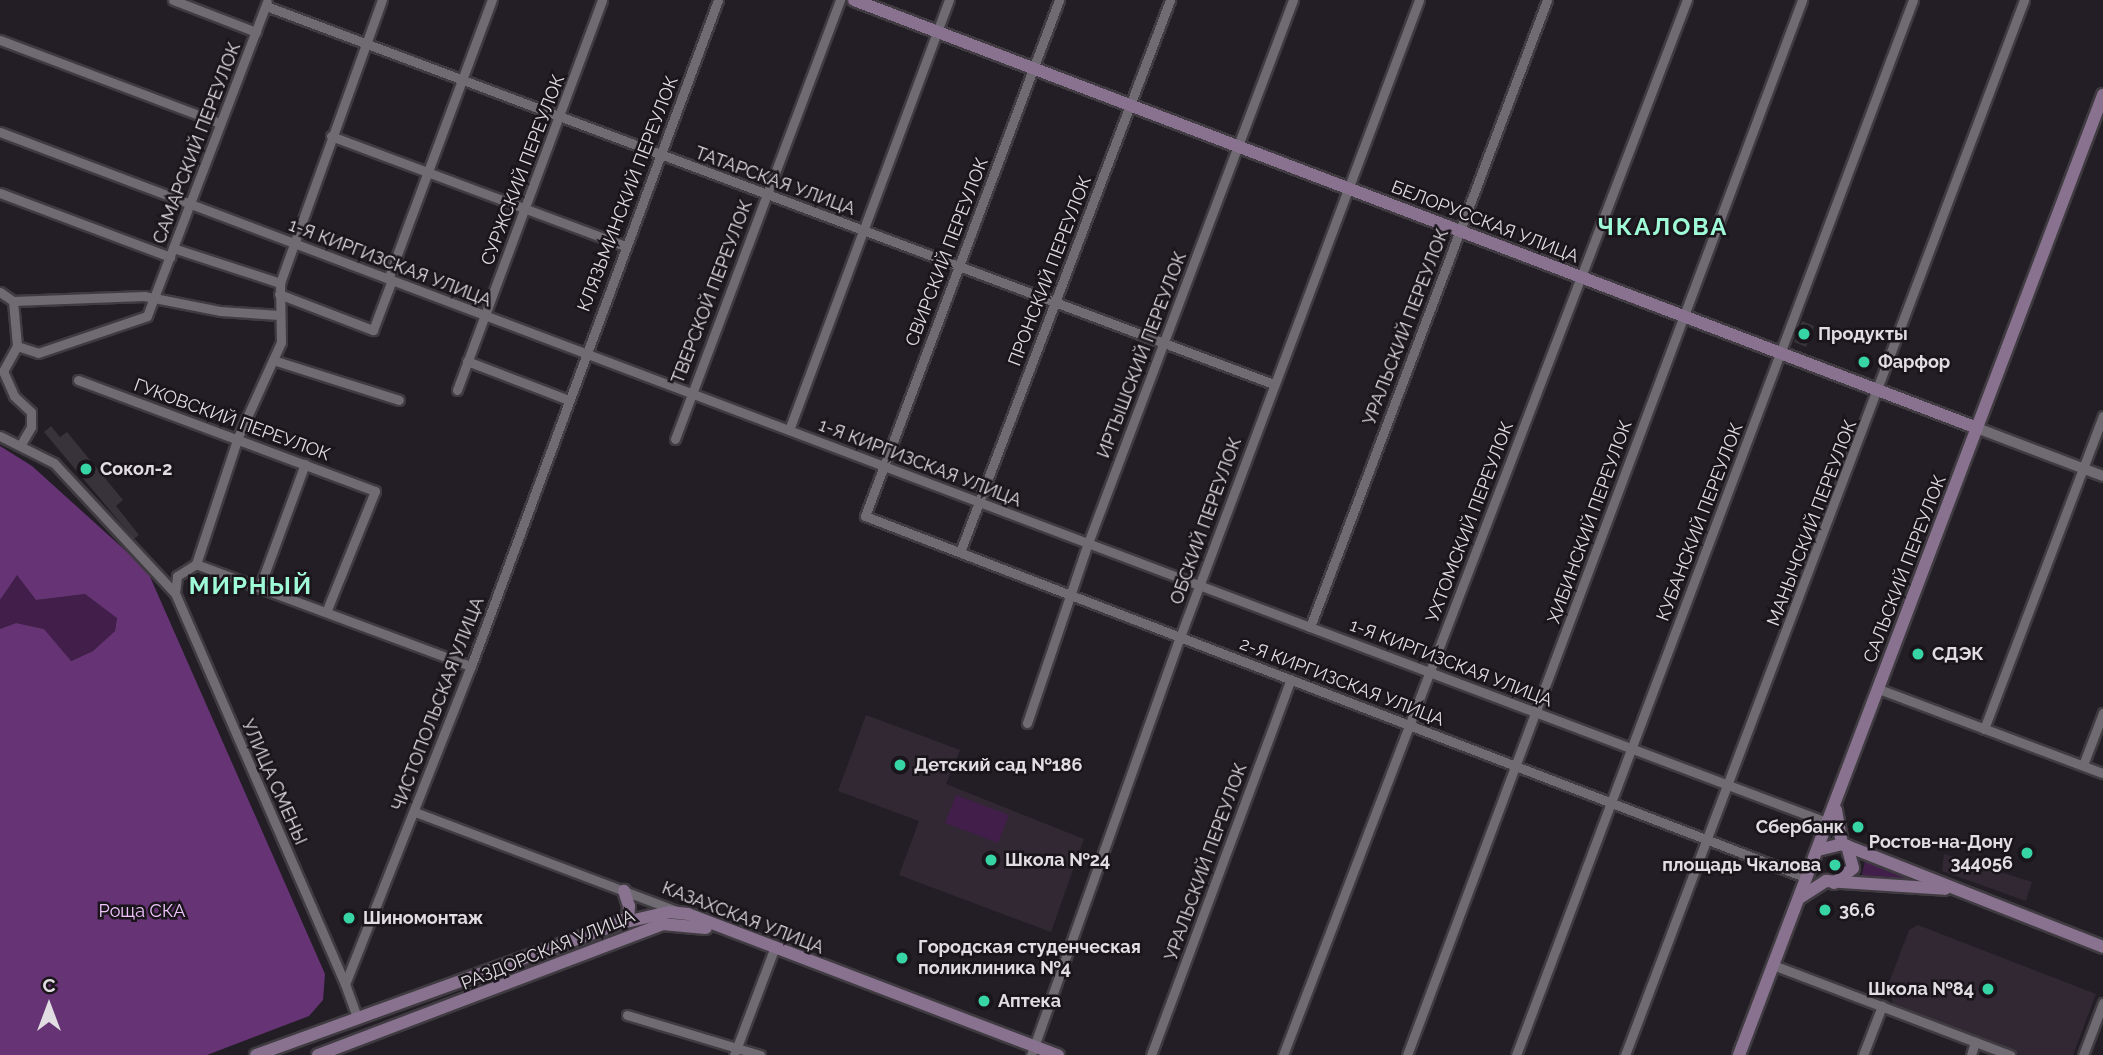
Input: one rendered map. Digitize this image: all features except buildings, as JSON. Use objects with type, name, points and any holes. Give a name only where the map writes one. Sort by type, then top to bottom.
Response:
[{"type":"main road","name":"БЕЛОРУССКАЯ УЛИЦА","points":[[854,0],[1977,428]]},
{"type":"main road","name":"САЛЬСКИЙ ПЕРЕУЛОК","points":[[1739,1055],[1836,807],[2103,95]]},
{"type":"main road","points":[[1799,898],[1853,868],[1836,807]]},
{"type":"main road","points":[[1949,890],[1830,882],[1816,872],[1816,854],[1845,845],[1949,890],[2103,947]]},
{"type":"main road","points":[[622,923],[624,891]]},
{"type":"main road","name":"РАЗДОРСКАЯ УЛИЦА","points":[[256,1055],[279,1051],[356,1017],[622,923],[659,913],[688,914]]},
{"type":"main road","name":"КАЗАХСКАЯ УЛИЦА","points":[[688,914],[736,936],[1033,1051],[1058,1055]]},
{"type":"main road","name":"РАЗДОРСКАЯ УЛИЦА","points":[[318,1055],[662,924],[736,936]]},
{"type":"main road","name":"РАЗДОРСКАЯ УЛИЦА","points":[[447,984],[455,1005]]},
{"type":"street","points":[[173,0],[256,32]]},
{"type":"street","points":[[175,593],[177,576],[196,564],[238,437],[281,342],[280,283],[292,242],[382,0]]},
{"type":"street","points":[[279,294],[373,330],[492,0]]},
{"type":"street","name":"СУРЖСКИЙ ПЕРЕУЛОК","points":[[457,390],[603,0]]},
{"type":"street","name":"КЛЯЗЬМИНСКИЙ ПЕРЕУЛОК","points":[[566,400],[718,0]]},
{"type":"street","name":"ТВЕРСКОЙ ПЕРЕУЛОК","points":[[675,439],[840,0]]},
{"type":"street","points":[[789,430],[949,0]]},
{"type":"street","name":"СВИРСКИЙ ПЕРЕУЛОК","points":[[865,516],[1059,0]]},
{"type":"street","name":"ПРОНСКИЙ ПЕРЕУЛОК","points":[[960,552],[1170,0]]},
{"type":"street","name":"ИРТЫШСКИЙ ПЕРЕУЛОК","points":[[1027,723],[1088,543],[1293,0]]},
{"type":"street","name":"ОБСКИЙ ПЕРЕУЛОК","points":[[1033,1051],[1180,636],[1419,0]]},
{"type":"street","name":"УРАЛЬСКИЙ ПЕРЕУЛОК","points":[[1310,627],[1547,0]]},
{"type":"street","name":"УХТОМСКИЙ ПЕРЕУЛОК","points":[[1283,1055],[1687,0]]},
{"type":"street","name":"ХИБИНСКИЙ ПЕРЕУЛОК","points":[[1407,1055],[1802,0]]},
{"type":"street","name":"КУБАНСКИЙ ПЕРЕУЛОК","points":[[1516,1055],[1913,0]]},
{"type":"street","name":"МАНЫЧСКИЙ ПЕРЕУЛОК","points":[[1625,1055],[1880,390],[2024,0]]},
{"type":"street","name":"САМАРСКИЙ ПЕРЕУЛОК","points":[[157,298],[220,123],[267,3]]},
{"type":"street","name":"ТАТАРСКАЯ УЛИЦА","points":[[267,3],[560,118],[1273,384]]},
{"type":"street","points":[[0,40],[220,123]]},
{"type":"street","name":"1-Я КИРГИЗСКАЯ УЛИЦА","points":[[0,132],[1829,823]]},
{"type":"street","points":[[331,136],[625,246]]},
{"type":"street","points":[[0,193],[172,253],[280,283]]},
{"type":"street","points":[[0,292],[13,301],[157,298],[220,312],[279,315]]},
{"type":"street","points":[[17,346],[38,353],[124,328],[148,316],[157,298]]},
{"type":"street","points":[[0,436],[21,444],[32,427],[31,412],[14,396],[3,370],[17,346],[13,301]]},
{"type":"street","points":[[273,360],[398,400]]},
{"type":"street","points":[[467,362],[566,400]]},
{"type":"street","name":"ГУКОВСКИЙ ПЕРЕУЛОК","points":[[78,380],[238,437],[374,491],[327,610]]},
{"type":"street","name":"ЧИСТОПОЛЬСКАЯ УЛИЦА","points":[[345,984],[471,666],[566,400]]},
{"type":"street","points":[[1984,729],[2103,415]]},
{"type":"street","name":"БЕЛОРУССКАЯ УЛИЦА","points":[[1977,428],[2103,476]]},
{"type":"street","name":"УЛИЦА СМЕНЫ","points":[[21,444],[54,463],[175,593],[345,984]]},
{"type":"street","points":[[260,586],[305,464]]},
{"type":"street","name":"2-Я КИРГИЗСКАЯ УЛИЦА","points":[[865,516],[1807,878]]},
{"type":"street","points":[[196,564],[327,610],[471,666]]},
{"type":"street","name":"УРАЛЬСКИЙ ПЕРЕУЛОК","points":[[1151,1055],[1291,679]]},
{"type":"street","points":[[1879,689],[2103,773]]},
{"type":"street","points":[[2083,765],[2103,713]]},
{"type":"street","name":"КАЗАХСКАЯ УЛИЦА","points":[[415,812],[688,914]]},
{"type":"street","points":[[735,1051],[774,949]]},
{"type":"street","points":[[1773,965],[2010,1055]]},
{"type":"street","points":[[345,984],[356,1017]]},
{"type":"street","points":[[2083,1055],[2103,1003]]},
{"type":"street","points":[[1863,1055],[1882,1006]]},
{"type":"street","points":[[627,1015],[735,1051],[760,1055]]},
{"type":"street","points":[[1971,1055],[1975,1042]]},
{"type":"shaded area","points":[[17,574],[36,600],[85,594],[117,617],[115,631],[93,651],[70,661],[44,629],[16,623],[0,629],[0,600]]},
{"type":"shaded area","name":"Школа №24","points":[[866,715],[960,750],[946,784],[1084,839],[1051,932],[899,875],[919,821],[838,791]]},
{"type":"shaded area","points":[[956,795],[1009,815],[998,843],[945,823]]},
{"type":"shaded area","points":[[1944,854],[2032,882],[2026,901],[1942,871]]},
{"type":"shaded area","points":[[1865,861],[1920,881],[1861,878]]},
{"type":"shaded area","name":"Школа №84","points":[[1918,925],[2096,994],[2073,1055],[2020,1055],[1894,1008],[1888,985],[1909,930]]},
{"type":"green space","name":"Роща СКА","points":[[0,446],[32,466],[147,570],[325,974],[323,1000],[309,1016],[207,1055],[0,1055],[0,629],[16,623],[44,629],[71,661],[93,651],[115,631],[117,618],[85,594],[36,600],[17,575],[0,600]]},
{"type":"place","name":"Продукты","points":[[1804,334]]},
{"type":"place","name":"Фарфор","points":[[1864,362]]},
{"type":"place","name":"Сокол-2","points":[[86,469]]},
{"type":"place","name":"СДЭК","points":[[1918,654]]},
{"type":"place","name":"Детский сад №186","points":[[900,765]]},
{"type":"place","name":"Сбербанк","points":[[1858,827]]},
{"type":"place","name":"Ростов-на-Дону 344056","points":[[2027,853]]},
{"type":"place","name":"Школа №24","points":[[991,860]]},
{"type":"place","name":"площадь Чкалова","points":[[1835,865]]},
{"type":"place","name":"36,6","points":[[1825,910]]},
{"type":"place","name":"Шиномонтаж","points":[[349,918]]},
{"type":"place","name":"Городская студенческая поликлиника №4","points":[[902,958]]},
{"type":"place","name":"Школа №84","points":[[1988,989]]},
{"type":"place","name":"Аптека","points":[[984,1001]]},
{"type":"district","name":"ЧКАЛОВА","points":[[1663,227]]},
{"type":"district","name":"МИРНЫЙ","points":[[251,586]]}]
